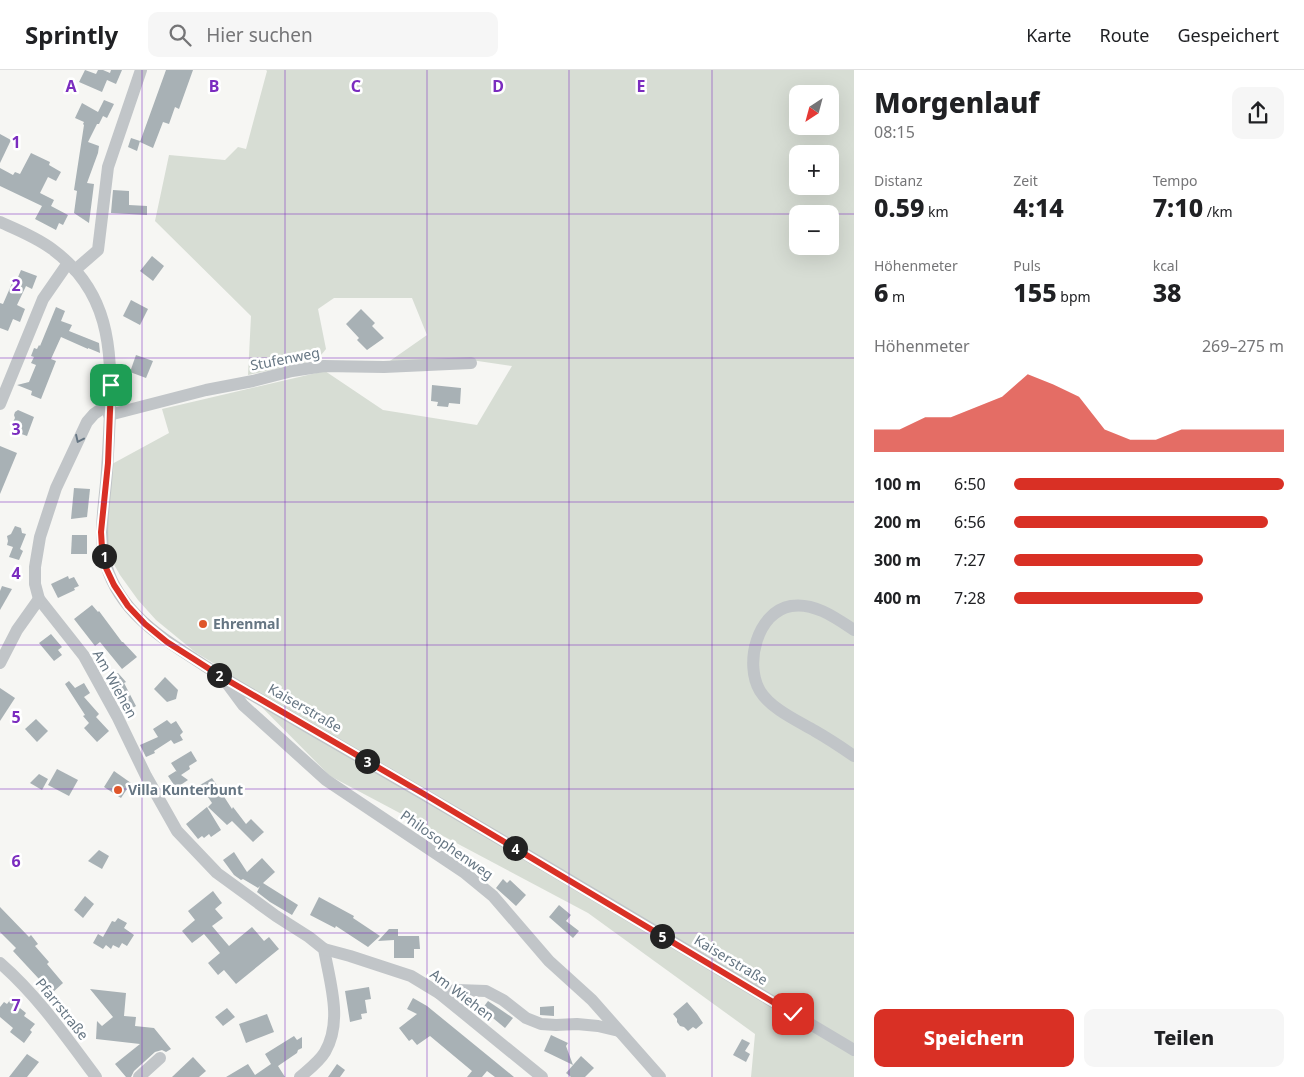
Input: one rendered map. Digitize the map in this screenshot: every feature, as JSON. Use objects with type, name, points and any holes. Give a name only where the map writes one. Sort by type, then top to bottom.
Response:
[{"type":"street","points":[[0,404],[43,299],[72,267],[98,250],[108,167],[141,70]]},
{"type":"street","name":"Kaiserstraße","points":[[0,222],[37,239],[54,250],[72,267],[98,304],[104,321],[110,360],[108,463],[101,532],[102,548],[106,568],[114,585],[128,606],[145,624],[167,642],[222,677],[424,794],[854,1050]]},
{"type":"street","name":"Stufenweg","points":[[110,409],[324,366],[384,367],[471,363]]},
{"type":"street","name":"Am Wiehen","points":[[110,409],[94,414],[88,422],[56,488],[40,537],[35,567],[35,584],[39,599],[84,656],[117,716],[146,776],[177,831],[217,873],[324,949],[411,976],[439,993],[542,1077]]},
{"type":"street","points":[[0,663],[17,630],[39,599]]},
{"type":"street","points":[[854,630],[820,610],[804,606],[791,606],[780,610],[763,626],[753,655],[752,668],[760,692],[771,703],[854,756]]},
{"type":"street","name":"Philosophenweg","points":[[222,677],[243,705],[326,780],[465,873],[493,896],[550,961],[592,1000],[660,1077]]},
{"type":"street","points":[[300,1077],[324,1054],[331,1038],[335,1017],[324,949]]},
{"type":"street","name":"Pfarrstraße","points":[[0,964],[34,996],[96,1077]]},
{"type":"street","points":[[439,993],[457,990],[486,991],[503,1000],[526,1018],[541,1024],[598,1026],[619,1032]]},
{"type":"street","points":[[139,1077],[160,1058]]},
{"type":"shaded area","points":[[266,70],[854,70],[854,1077],[751,1077],[755,1034],[588,913],[330,776],[226,671],[195,652],[156,620],[138,600],[120,575],[112,561],[108,547],[107,533],[112,464],[169,433],[162,409],[325,371],[383,410],[477,425],[512,366],[471,360],[387,363],[427,335],[412,298],[334,298],[318,309],[326,349],[317,360],[248,375],[251,316],[155,221],[169,155],[225,160],[238,147],[246,149]]},
{"type":"building","points":[[85,70],[96,74],[98,70],[110,73],[111,70],[122,70],[116,84],[107,80],[102,92],[79,82]]},
{"type":"building","points":[[166,70],[193,70],[179,109],[175,107],[169,124],[163,122],[153,148],[140,142]]},
{"type":"building","points":[[104,100],[114,104],[107,118],[103,116],[99,124],[97,124],[88,142],[99,146],[87,183],[94,184],[89,223],[74,213],[77,191],[74,190],[84,125],[84,122],[75,118],[82,103],[98,112]]},
{"type":"building","points":[[0,134],[11,140],[0,163]]},
{"type":"building","points":[[131,138],[140,141],[137,151],[128,147]]},
{"type":"building","points":[[31,153],[50,162],[49,165],[61,172],[56,181],[48,177],[40,193],[54,200],[51,206],[68,215],[63,225],[59,223],[56,230],[35,219],[42,206],[0,186],[0,168],[13,175],[15,172],[20,174]]},
{"type":"building","points":[[113,190],[129,191],[129,205],[147,206],[147,215],[111,213]]},
{"type":"building","points":[[152,256],[164,266],[153,281],[140,271]]},
{"type":"building","points":[[21,270],[37,276],[32,289],[26,286],[17,305],[25,309],[20,322],[13,319],[8,331],[0,328],[0,303],[3,304],[13,281],[16,282]]},
{"type":"building","points":[[131,300],[148,309],[140,325],[123,316]]},
{"type":"building","points":[[56,307],[65,311],[61,321],[72,325],[69,331],[99,343],[100,353],[61,337],[51,359],[56,361],[41,399],[31,395],[32,391],[17,385],[29,382],[36,365],[31,363],[34,357],[31,356],[34,348],[37,349],[40,346]]},
{"type":"building","points":[[361,309],[375,323],[372,326],[384,338],[367,350],[346,324]]},
{"type":"building","points":[[136,355],[153,361],[146,378],[130,372]]},
{"type":"building","points":[[432,385],[461,388],[460,404],[449,403],[448,407],[437,406],[438,402],[431,401]]},
{"type":"building","points":[[18,410],[34,417],[27,436],[16,432],[18,429],[11,426],[15,418],[15,412]]},
{"type":"building","points":[[0,446],[17,453],[0,494]]},
{"type":"building","points":[[74,488],[90,489],[87,517],[71,519]]},
{"type":"building","points":[[15,526],[21,528],[22,533],[26,534],[20,549],[23,551],[19,560],[9,557],[13,547],[7,545],[7,536],[11,534]]},
{"type":"building","points":[[72,535],[87,535],[87,554],[71,554]]},
{"type":"building","points":[[68,576],[69,579],[74,577],[79,586],[58,598],[51,584]]},
{"type":"building","points":[[2,586],[12,589],[0,610],[0,591]]},
{"type":"building","points":[[92,605],[99,611],[122,642],[137,657],[122,669],[100,642],[95,646],[74,619]]},
{"type":"building","points":[[51,634],[62,647],[58,650],[62,655],[54,661],[39,643]]},
{"type":"building","points":[[118,673],[126,682],[124,683],[136,706],[131,709],[127,703],[121,706],[116,695],[119,693],[109,679]]},
{"type":"building","points":[[165,677],[178,690],[176,699],[167,702],[154,689]]},
{"type":"building","points":[[69,681],[75,688],[84,683],[90,693],[84,697],[99,714],[96,717],[109,731],[97,742],[84,728],[89,723],[65,684]]},
{"type":"building","points":[[0,688],[15,698],[0,721]]},
{"type":"building","points":[[36,719],[48,731],[37,742],[25,729]]},
{"type":"building","points":[[167,720],[171,724],[176,721],[183,732],[180,735],[183,740],[174,744],[171,740],[154,751],[155,753],[146,757],[140,745],[158,737],[153,729]]},
{"type":"building","points":[[191,751],[197,761],[189,766],[190,769],[181,775],[188,780],[176,788],[168,776],[177,772],[171,763]]},
{"type":"building","points":[[57,769],[78,780],[69,796],[48,785]]},
{"type":"building","name":"Villa Kunterbunt","points":[[114,771],[131,783],[121,798],[104,787]]},
{"type":"building","points":[[39,774],[48,779],[42,790],[30,783]]},
{"type":"building","points":[[212,778],[220,790],[224,791],[223,795],[232,809],[233,807],[246,824],[251,819],[264,832],[253,842],[232,821],[227,825],[208,807],[212,803],[200,785]]},
{"type":"building","points":[[207,807],[221,830],[211,837],[209,834],[204,838],[202,836],[198,839],[186,824]]},
{"type":"building","points":[[99,850],[109,856],[102,869],[88,861]]},
{"type":"building","points":[[234,852],[247,872],[262,858],[275,872],[263,883],[298,905],[292,915],[257,892],[260,886],[258,888],[234,875],[223,860]]},
{"type":"building","points":[[503,879],[507,883],[510,880],[526,895],[516,906],[496,888]]},
{"type":"building","points":[[213,891],[222,903],[215,909],[223,918],[212,926],[229,946],[252,927],[264,941],[269,937],[279,949],[236,984],[224,970],[218,975],[208,963],[220,953],[204,934],[192,943],[182,931],[195,920],[188,911]]},
{"type":"building","points":[[85,896],[94,904],[83,918],[74,910]]},
{"type":"building","points":[[319,897],[354,916],[353,918],[380,936],[368,947],[336,926],[335,928],[310,915]]},
{"type":"building","points":[[559,905],[571,915],[566,921],[579,931],[573,938],[549,917]]},
{"type":"building","points":[[0,907],[29,937],[31,935],[38,944],[35,946],[49,962],[47,964],[63,983],[52,993],[13,951],[16,948],[0,932]]},
{"type":"building","points":[[118,918],[127,923],[124,928],[134,935],[127,946],[122,943],[119,948],[113,945],[111,949],[106,945],[103,949],[93,943],[98,934],[103,937],[112,921],[115,922]]},
{"type":"building","points":[[389,929],[398,929],[398,936],[419,936],[420,949],[414,949],[414,958],[394,958],[394,940],[378,941]]},
{"type":"building","points":[[369,987],[371,999],[365,1000],[367,1013],[361,1014],[362,1019],[350,1022],[345,991]]},
{"type":"building","points":[[90,989],[126,993],[124,1016],[136,1017],[135,1026],[154,1028],[171,1049],[166,1052],[162,1050],[155,1052],[134,1071],[131,1077],[126,1077],[115,1064],[140,1044],[96,1039],[97,1021],[102,1026],[113,1017]]},
{"type":"building","points":[[413,998],[427,1006],[514,1077],[495,1077],[487,1071],[482,1077],[467,1077],[472,1071],[430,1036],[417,1045],[412,1039],[409,1041],[399,1028],[417,1014],[407,1009]]},
{"type":"building","points":[[10,1000],[26,1013],[24,1016],[35,1024],[24,1043],[10,1032],[13,1028],[0,1017],[0,1007],[4,1002],[7,1004]]},
{"type":"building","points":[[488,1001],[513,1018],[505,1028],[482,1009]]},
{"type":"building","points":[[687,1002],[703,1023],[696,1029],[693,1027],[688,1031],[680,1026],[673,1014]]},
{"type":"building","points":[[554,1006],[554,1016],[540,1015],[540,1007]]},
{"type":"building","points":[[227,1008],[235,1017],[223,1026],[215,1017]]},
{"type":"building","points":[[267,1014],[274,1032],[246,1043],[239,1024]]},
{"type":"building","points":[[551,1035],[568,1043],[566,1046],[573,1065],[544,1051]]},
{"type":"building","points":[[294,1036],[297,1040],[302,1037],[302,1048],[278,1066],[285,1077],[226,1077],[248,1064],[255,1075],[271,1064],[265,1054]]},
{"type":"building","points":[[742,1039],[750,1043],[745,1051],[750,1054],[746,1062],[733,1055]]},
{"type":"building","points":[[27,1054],[39,1062],[27,1077],[9,1077]]},
{"type":"building","points":[[581,1056],[594,1068],[585,1077],[571,1077],[566,1073]]},
{"type":"building","points":[[193,1057],[206,1071],[199,1077],[172,1077]]},
{"type":"building","points":[[337,1064],[345,1070],[340,1077],[328,1077]]},
{"type":"place","name":"Ehrenmal","points":[[203,624]]},
{"type":"place","name":"Villa Kunterbunt","points":[[118,790]]},
{"type":"route","points":[[111,385],[108,463],[101,532],[102,548],[106,568],[114,585],[128,606],[145,624],[167,642],[222,677],[424,794],[793,1014]]}]
